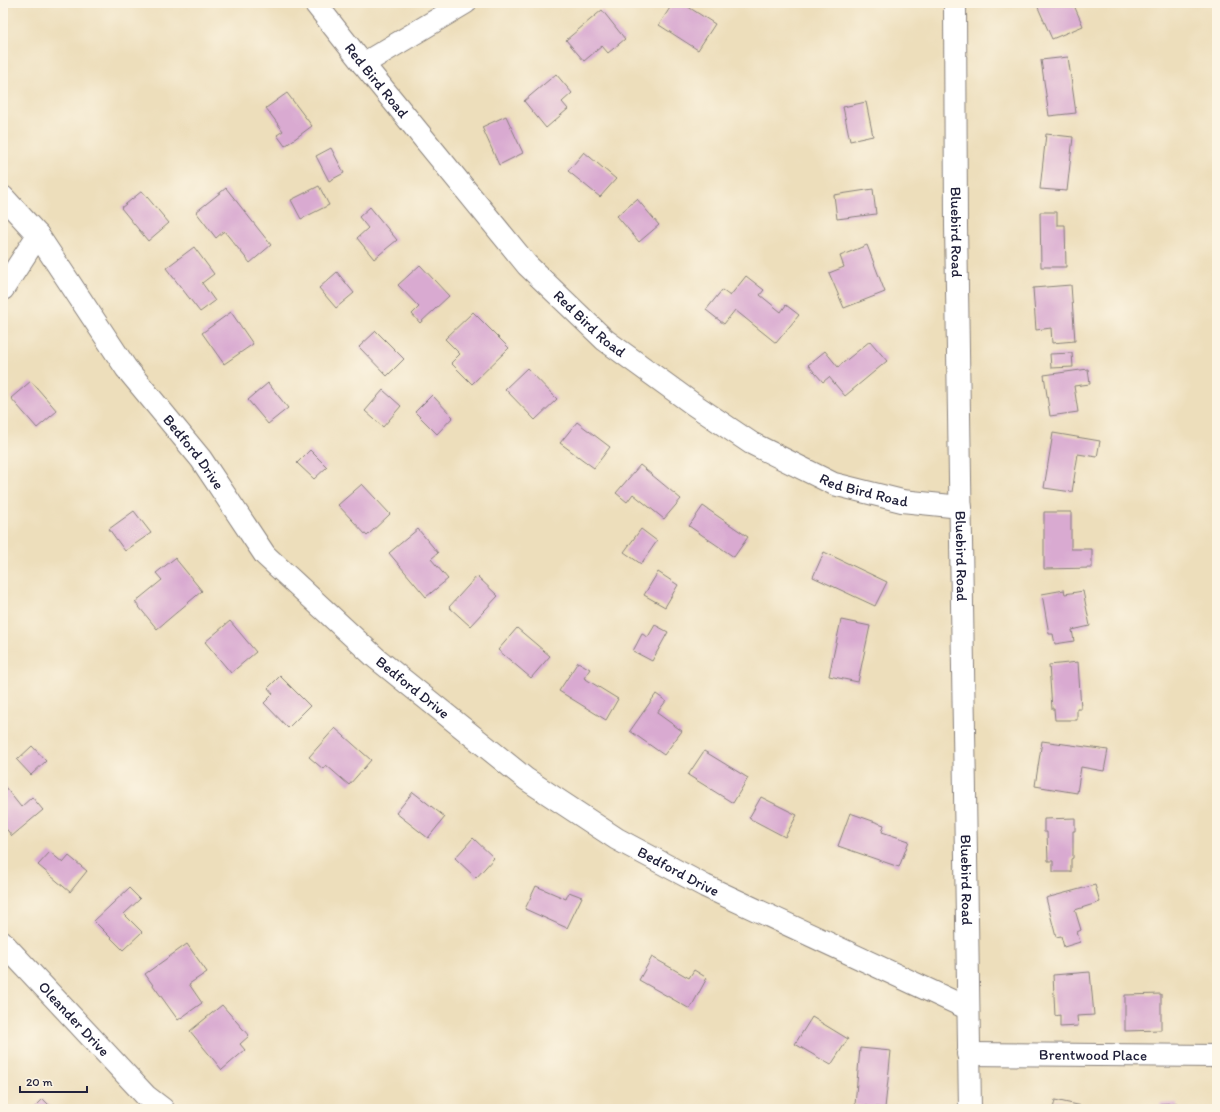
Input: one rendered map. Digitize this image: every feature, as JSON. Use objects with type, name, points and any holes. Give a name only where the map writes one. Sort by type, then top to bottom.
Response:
[{"type":"street","name":"Red Bird Road","points":[[315,3],[527,265],[605,340],[693,404],[751,443],[834,484],[902,501],[961,507]]},
{"type":"street","points":[[363,64],[465,3]]},
{"type":"street","name":"Bluebird Road","points":[[955,3],[956,226],[967,1008],[970,1109]]},
{"type":"street","name":"Bedford Drive","points":[[3,196],[38,235],[126,368],[201,459],[265,555],[376,658],[526,779],[617,840],[705,886],[967,1008]]},
{"type":"street","points":[[3,289],[38,235]]},
{"type":"street","name":"Oleander Drive","points":[[3,943],[146,1096],[163,1109]]},
{"type":"street","name":"Brentwood Place","points":[[968,1054],[1217,1056]]},
{"type":"building","points":[[673,3],[682,3],[715,24],[698,50],[659,25]]},
{"type":"building","points":[[1036,3],[1073,3],[1083,26],[1052,39]]},
{"type":"building","points":[[602,10],[625,39],[608,53],[602,46],[584,61],[566,40]]},
{"type":"building","points":[[1068,57],[1076,113],[1049,116],[1041,60]]},
{"type":"building","points":[[556,74],[572,93],[562,102],[568,109],[546,128],[524,101]]},
{"type":"building","points":[[287,93],[312,126],[285,146],[277,135],[283,131],[266,108]]},
{"type":"building","points":[[866,102],[873,136],[850,141],[843,107]]},
{"type":"building","points":[[506,116],[523,153],[499,165],[482,127]]},
{"type":"building","points":[[1046,134],[1073,137],[1067,191],[1040,189]]},
{"type":"building","points":[[331,148],[344,173],[329,181],[316,156]]},
{"type":"building","points":[[584,152],[616,179],[600,197],[568,171]]},
{"type":"building","points":[[319,186],[329,205],[301,219],[291,200]]},
{"type":"building","points":[[226,188],[271,245],[250,263],[224,231],[216,238],[196,212]]},
{"type":"building","points":[[873,189],[876,214],[837,219],[834,195]]},
{"type":"building","points":[[142,191],[169,223],[148,241],[121,208]]},
{"type":"building","points":[[637,199],[659,225],[639,242],[617,216]]},
{"type":"building","points":[[370,207],[397,240],[374,259],[357,238],[368,228],[359,217]]},
{"type":"building","points":[[1040,212],[1057,212],[1057,225],[1065,225],[1066,267],[1041,267]]},
{"type":"building","points":[[867,245],[885,292],[844,308],[829,273],[844,267],[840,256]]},
{"type":"building","points":[[194,247],[214,274],[202,283],[215,301],[200,312],[166,268]]},
{"type":"building","points":[[420,265],[449,296],[420,323],[412,314],[419,307],[398,285]]},
{"type":"building","points":[[337,272],[354,293],[336,308],[319,288]]},
{"type":"building","points":[[746,276],[764,290],[760,295],[781,312],[786,305],[799,315],[776,343],[735,310],[724,324],[706,310],[722,290],[730,296]]},
{"type":"building","points":[[1071,285],[1075,341],[1052,343],[1051,328],[1036,330],[1033,288]]},
{"type":"building","points":[[231,312],[253,344],[224,364],[202,333]]},
{"type":"building","points":[[473,312],[509,348],[472,384],[451,363],[460,354],[445,339]]},
{"type":"building","points":[[376,331],[404,359],[387,376],[359,347]]},
{"type":"building","points":[[870,341],[887,361],[845,396],[829,377],[823,382],[808,365],[825,351],[838,367]]},
{"type":"building","points":[[1072,353],[1073,367],[1051,368],[1050,354]]},
{"type":"building","points":[[527,368],[557,399],[535,420],[505,389]]},
{"type":"building","points":[[1088,369],[1090,384],[1074,386],[1078,412],[1050,416],[1044,375]]},
{"type":"building","points":[[31,381],[57,411],[37,428],[11,398]]},
{"type":"building","points":[[268,383],[288,408],[268,424],[248,400]]},
{"type":"building","points":[[383,390],[401,406],[383,427],[365,411]]},
{"type":"building","points":[[432,395],[453,417],[437,434],[415,412]]},
{"type":"building","points":[[577,422],[610,447],[594,468],[560,443]]},
{"type":"building","points":[[1053,433],[1100,441],[1097,457],[1078,454],[1072,492],[1044,488]]},
{"type":"building","points":[[310,450],[327,467],[314,479],[297,463]]},
{"type":"building","points":[[640,465],[681,499],[664,519],[633,494],[627,502],[616,493]]},
{"type":"building","points":[[362,484],[390,514],[367,536],[338,505]]},
{"type":"building","points":[[703,506],[748,537],[734,557],[689,526]]},
{"type":"building","points":[[134,511],[151,533],[125,551],[109,529]]},
{"type":"building","points":[[1044,512],[1071,512],[1071,549],[1092,549],[1092,568],[1044,569]]},
{"type":"building","points":[[418,529],[438,553],[431,559],[448,579],[426,597],[389,553]]},
{"type":"building","points":[[641,529],[657,541],[641,564],[624,552]]},
{"type":"building","points":[[824,552],[887,582],[875,606],[813,577]]},
{"type":"building","points":[[175,558],[202,591],[157,629],[135,602],[162,580],[156,573]]},
{"type":"building","points":[[658,572],[678,585],[665,607],[644,595]]},
{"type":"building","points":[[477,576],[498,596],[470,626],[449,607]]},
{"type":"building","points":[[1064,590],[1065,594],[1083,591],[1090,626],[1072,630],[1074,641],[1055,644],[1053,634],[1049,634],[1042,594]]},
{"type":"building","points":[[841,620],[870,626],[858,682],[829,676]]},
{"type":"building","points":[[230,621],[256,652],[231,673],[205,642]]},
{"type":"building","points":[[655,625],[668,632],[652,661],[633,651],[642,634],[648,637]]},
{"type":"building","points":[[517,628],[550,656],[531,678],[498,650]]},
{"type":"building","points":[[578,662],[590,669],[584,678],[618,699],[606,720],[559,691]]},
{"type":"building","points":[[1078,662],[1081,709],[1077,709],[1077,720],[1055,720],[1054,709],[1052,709],[1049,665]]},
{"type":"building","points":[[280,676],[310,706],[288,728],[264,703],[273,694],[268,688]]},
{"type":"building","points":[[656,694],[666,701],[657,713],[682,731],[664,755],[630,731]]},
{"type":"building","points":[[335,728],[371,760],[349,785],[326,765],[323,769],[309,757]]},
{"type":"building","points":[[1042,741],[1108,750],[1104,771],[1081,767],[1077,793],[1035,786]]},
{"type":"building","points":[[32,746],[46,761],[31,775],[17,760]]},
{"type":"building","points":[[704,751],[748,778],[733,803],[688,775]]},
{"type":"building","points":[[5,787],[21,807],[32,797],[43,810],[12,836],[3,825],[3,789]]},
{"type":"building","points":[[413,792],[445,817],[428,838],[396,813]]},
{"type":"building","points":[[761,797],[797,815],[785,837],[749,818]]},
{"type":"building","points":[[850,813],[884,825],[882,832],[909,841],[899,867],[838,846]]},
{"type":"building","points":[[1075,818],[1071,872],[1053,872],[1053,861],[1048,861],[1047,832],[1044,832],[1044,819]]},
{"type":"building","points":[[473,838],[494,858],[476,878],[455,858]]},
{"type":"building","points":[[50,852],[63,863],[69,856],[87,871],[70,892],[38,865]]},
{"type":"building","points":[[1095,885],[1100,902],[1075,910],[1081,930],[1077,932],[1080,942],[1064,947],[1061,936],[1056,937],[1046,898]]},
{"type":"building","points":[[536,886],[566,899],[569,892],[582,897],[567,928],[525,909]]},
{"type":"building","points":[[129,888],[140,899],[124,914],[142,932],[123,950],[94,921]]},
{"type":"building","points":[[187,944],[207,972],[189,984],[202,1003],[178,1020],[145,974]]},
{"type":"building","points":[[652,957],[689,978],[694,970],[707,978],[690,1009],[639,980]]},
{"type":"building","points":[[1090,972],[1094,1015],[1077,1016],[1078,1026],[1060,1027],[1060,1015],[1055,1016],[1053,975]]},
{"type":"building","points":[[1161,994],[1161,1030],[1125,1031],[1125,995]]},
{"type":"building","points":[[222,1005],[249,1036],[240,1044],[245,1050],[222,1070],[190,1031]]},
{"type":"building","points":[[812,1017],[848,1039],[831,1065],[795,1044]]},
{"type":"building","points":[[860,1048],[891,1051],[885,1108],[855,1105]]},
{"type":"building","points":[[43,1099],[53,1109],[33,1109]]},
{"type":"building","points":[[1055,1100],[1082,1106],[1081,1109],[1053,1109]]},
{"type":"building","points":[[1177,1103],[1177,1109],[1160,1109],[1160,1104]]}]
